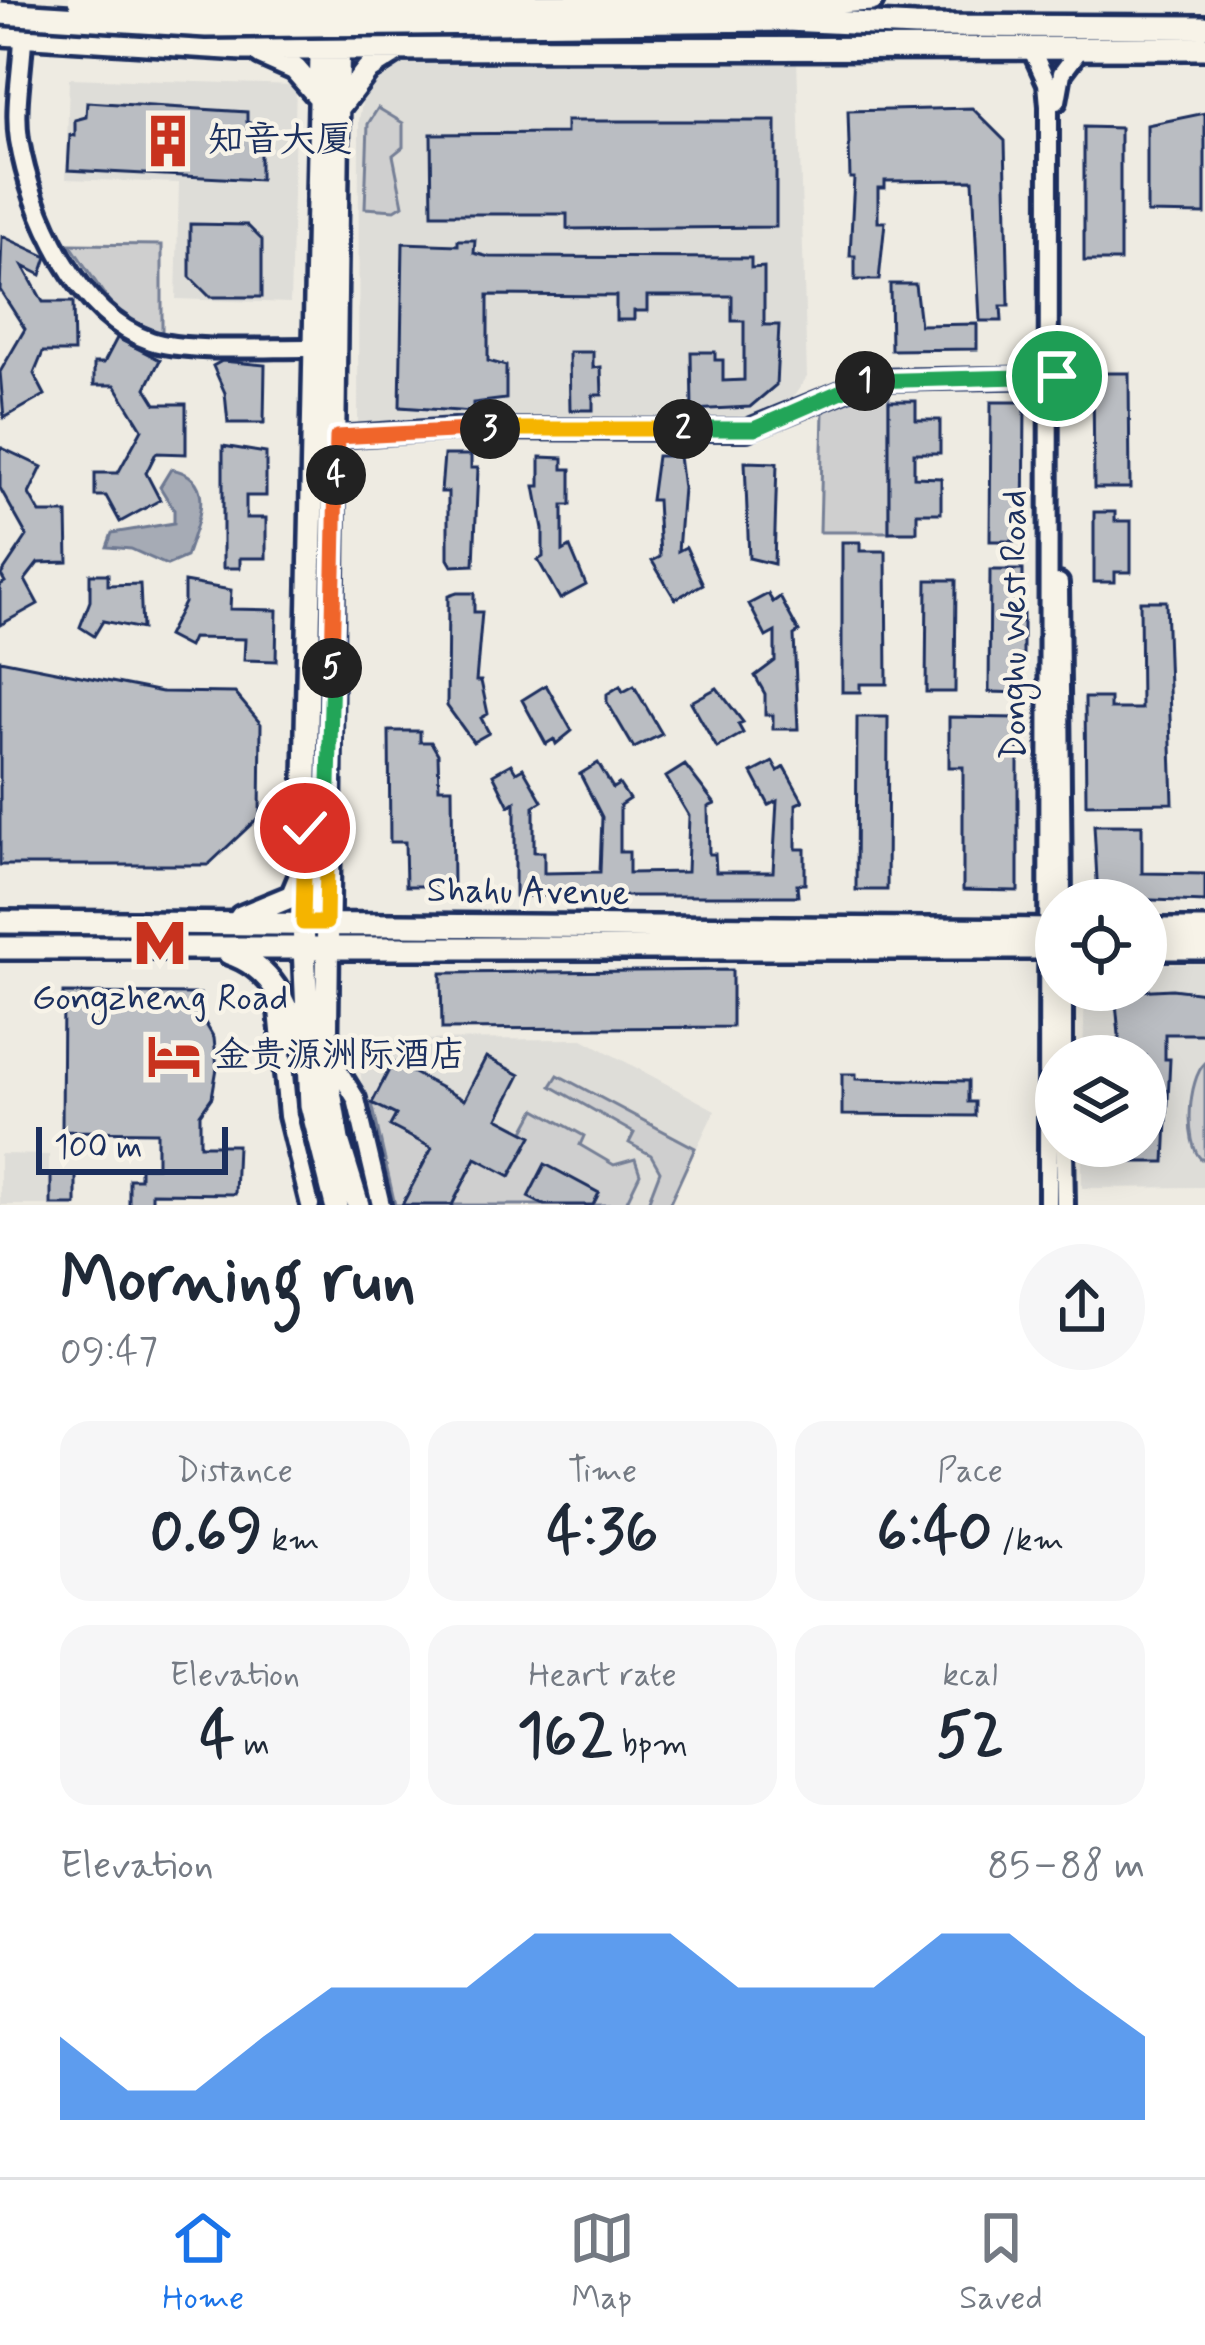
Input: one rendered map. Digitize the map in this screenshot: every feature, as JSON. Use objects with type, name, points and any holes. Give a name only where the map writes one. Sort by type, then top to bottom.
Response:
[{"type":"main road","points":[[79,0],[206,7],[787,13],[915,26],[1205,26]]},
{"type":"main road","points":[[322,0],[330,48],[337,437],[308,1074],[317,1138],[337,1205]]},
{"type":"main road","points":[[330,48],[339,0]]},
{"type":"main road","points":[[0,13],[206,26],[787,13],[872,0]]},
{"type":"main road","points":[[806,45],[915,26]]},
{"type":"main road","points":[[0,34],[243,50],[806,45],[1205,48]]},
{"type":"main road","points":[[314,923],[305,829],[317,348],[330,104],[368,69],[402,47]]},
{"type":"main road","points":[[243,50],[295,69],[330,104]]},
{"type":"main road","points":[[217,923],[259,912],[295,894],[305,829]]},
{"type":"main road","name":"Shahu Avenue","points":[[0,922],[314,923],[1035,939]]},
{"type":"main road","points":[[1167,930],[1205,930]]},
{"type":"main road","name":"Shahu Avenue","points":[[0,948],[1035,939]]},
{"type":"main road","points":[[314,948],[332,1114],[358,1205]]},
{"type":"main road","points":[[1167,949],[1205,948]]},
{"type":"main road","points":[[217,949],[243,958],[276,986],[308,1074]]},
{"type":"street","points":[[23,38],[18,136],[35,201],[63,255],[110,321],[154,343],[317,348]]},
{"type":"street","name":"Donghu West Road","points":[[1031,48],[1047,83],[1048,106],[1062,879]]},
{"type":"street","name":"Donghu West Road","points":[[1052,879],[1057,92],[1062,73],[1079,49]]},
{"type":"street","points":[[337,437],[455,429],[736,431],[754,429],[870,380],[1052,377]]},
{"type":"street","points":[[276,986],[288,1116],[310,1205]]},
{"type":"street","name":"Donghu West Road","points":[[1048,1205],[1051,1011]]},
{"type":"street","points":[[326,1050],[356,1099],[381,1205]]},
{"type":"street","points":[[1064,1167],[1064,1205]]},
{"type":"shaded area","points":[[797,58],[807,377],[790,402],[749,422],[358,429],[359,120],[363,97],[384,70],[417,61]]},
{"type":"shaded area","points":[[69,78],[296,85],[290,303],[176,299],[179,183],[66,179]]},
{"type":"shaded area","points":[[378,108],[403,123],[403,147],[393,155],[403,205],[395,210],[365,208],[368,124]]},
{"type":"shaded area","points":[[70,244],[162,245],[162,334],[118,315]]},
{"type":"shaded area","points":[[889,390],[889,532],[820,532],[823,411],[860,391]]},
{"type":"shaded area","points":[[171,469],[196,482],[200,493],[186,557],[167,565],[131,549],[107,547],[112,533],[174,523],[174,510],[160,487]]},
{"type":"shaded area","points":[[1167,964],[1205,964],[1205,1187],[1082,1188],[1082,1167],[1167,1167],[1167,1035],[1084,1035],[1084,1011],[1167,1011]]},
{"type":"shaded area","points":[[583,1039],[715,1110],[669,1205],[388,1205],[364,1103],[357,1040]]},
{"type":"shaded area","points":[[1205,1063],[1205,1159],[1201,1159],[1192,1140],[1190,1111],[1195,1082]]},
{"type":"shaded area","points":[[558,1075],[695,1148],[669,1205],[647,1205],[660,1171],[651,1155],[629,1143],[634,1133],[551,1086]]},
{"type":"shaded area","points":[[372,1103],[396,1115],[391,1126],[432,1148],[402,1205],[395,1205]]},
{"type":"shaded area","points":[[536,1109],[584,1136],[580,1145],[614,1165],[635,1159],[640,1174],[625,1205],[452,1205],[476,1158],[511,1175],[531,1136],[524,1131]]},
{"type":"shaded area","points":[[0,1154],[49,1155],[49,1205],[0,1205]]},
{"type":"building","name":"知音大厦","points":[[87,102],[247,112],[247,122],[268,130],[267,147],[260,148],[260,180],[68,170],[70,135],[75,136],[75,120],[86,117]]},
{"type":"building","points":[[972,108],[1005,141],[1009,306],[1001,306],[1002,321],[980,321],[973,180],[885,181],[885,188],[878,188],[878,222],[885,222],[879,280],[855,280],[855,256],[850,256],[854,178],[850,178],[848,111]]},
{"type":"building","points":[[1205,113],[1205,214],[1147,213],[1147,125]]},
{"type":"building","points":[[566,121],[776,121],[776,227],[567,229],[567,214],[432,214],[431,134],[566,133]]},
{"type":"building","points":[[1084,127],[1120,128],[1120,261],[1084,261]]},
{"type":"building","points":[[190,224],[247,225],[262,240],[262,297],[210,297],[190,277]]},
{"type":"building","points":[[2,236],[47,257],[41,275],[23,266],[43,302],[73,302],[74,352],[43,352],[34,374],[45,395],[4,418],[0,372],[25,329],[0,290]]},
{"type":"building","points":[[458,240],[475,240],[474,253],[489,257],[751,258],[751,268],[764,267],[764,325],[779,325],[776,385],[750,407],[692,410],[691,352],[715,352],[715,360],[723,360],[723,381],[744,380],[744,321],[732,321],[732,296],[647,296],[647,311],[634,311],[634,320],[616,320],[616,296],[488,295],[488,361],[506,366],[506,399],[473,403],[473,412],[400,407],[403,243],[458,245]]},
{"type":"building","points":[[890,284],[915,284],[920,325],[977,324],[977,349],[891,350]]},
{"type":"building","points":[[117,338],[160,360],[146,388],[156,404],[186,404],[186,454],[156,453],[146,473],[160,500],[120,522],[106,496],[95,496],[95,473],[118,473],[142,429],[115,385],[94,385],[94,363],[104,363]]},
{"type":"building","points":[[569,352],[593,352],[593,368],[601,367],[602,395],[593,395],[593,410],[570,410]]},
{"type":"building","points":[[222,361],[265,365],[264,423],[228,423],[225,393],[213,366]]},
{"type":"building","points":[[1093,373],[1129,373],[1130,488],[1094,488]]},
{"type":"building","points":[[889,401],[916,401],[916,420],[940,420],[940,453],[914,453],[914,477],[941,478],[941,513],[917,513],[917,532],[889,532]]},
{"type":"building","points":[[991,402],[1025,402],[1024,541],[990,541]]},
{"type":"building","points":[[223,446],[266,453],[266,496],[246,496],[246,518],[266,518],[266,558],[240,558],[240,568],[223,568]]},
{"type":"building","points":[[0,447],[42,467],[29,494],[40,513],[67,513],[68,562],[38,563],[25,580],[38,604],[0,625],[0,585],[5,582],[1,575],[27,536],[0,488]]},
{"type":"building","points":[[444,455],[471,455],[471,468],[478,468],[474,565],[452,566],[448,559],[448,492],[441,492]]},
{"type":"building","points":[[657,456],[679,456],[683,488],[678,551],[686,547],[703,584],[675,599],[652,561],[660,557],[657,500],[651,500]]},
{"type":"building","points":[[540,457],[563,458],[563,469],[571,469],[571,505],[563,505],[563,551],[570,547],[586,585],[560,599],[538,560],[543,557],[535,486],[540,486]]},
{"type":"building","points":[[745,462],[777,463],[774,564],[749,558]]},
{"type":"building","points":[[1094,512],[1115,512],[1115,521],[1131,521],[1131,572],[1115,572],[1115,582],[1094,582]]},
{"type":"building","points":[[842,542],[860,542],[860,551],[886,551],[887,684],[860,684],[860,692],[842,692]]},
{"type":"building","points":[[990,570],[1023,570],[1023,693],[989,692]]},
{"type":"building","points":[[90,574],[108,574],[108,585],[140,584],[142,629],[103,621],[94,636],[80,627],[90,601]]},
{"type":"building","points":[[927,580],[956,580],[955,692],[926,692]]},
{"type":"building","points":[[184,582],[231,590],[230,609],[277,610],[276,661],[244,660],[245,639],[192,638],[188,647],[167,636],[184,603]]},
{"type":"building","points":[[474,593],[474,612],[482,612],[476,681],[481,681],[488,714],[481,718],[489,733],[473,742],[447,706],[448,596]]},
{"type":"building","points":[[768,594],[773,602],[780,597],[799,632],[794,635],[798,729],[773,729],[773,715],[765,715],[765,694],[755,676],[775,661],[775,632],[766,637],[749,604]]},
{"type":"building","points":[[1140,601],[1166,601],[1173,803],[1086,804],[1085,698],[1110,698],[1110,709],[1141,709]]},
{"type":"building","points":[[0,660],[162,692],[235,693],[261,724],[260,816],[208,865],[0,865]]},
{"type":"building","points":[[546,685],[572,731],[556,744],[554,739],[546,744],[522,700]]},
{"type":"building","points":[[620,686],[623,692],[634,686],[662,734],[634,748],[607,702],[607,694]]},
{"type":"building","points":[[717,688],[743,722],[738,724],[743,733],[717,748],[691,702]]},
{"type":"building","points":[[857,717],[888,717],[887,890],[856,890]]},
{"type":"building","points":[[949,717],[1018,718],[1018,891],[963,890],[963,767],[949,767]]},
{"type":"building","points":[[389,731],[420,731],[420,742],[431,742],[438,754],[439,788],[452,788],[453,886],[406,886],[405,842],[390,842]]},
{"type":"building","points":[[773,762],[778,771],[784,767],[803,801],[796,804],[796,849],[805,849],[805,884],[797,884],[798,896],[515,896],[515,802],[509,806],[493,774],[511,764],[516,772],[523,768],[542,801],[534,806],[534,852],[544,852],[544,873],[600,872],[602,817],[580,774],[598,763],[613,788],[619,784],[629,799],[620,805],[620,852],[629,852],[629,873],[687,872],[689,816],[666,777],[685,765],[715,804],[708,807],[709,854],[715,854],[716,872],[773,872],[777,801],[769,805],[752,773]]},
{"type":"building","points":[[1094,825],[1142,825],[1142,873],[1205,874],[1205,902],[1167,901],[1167,879],[1097,879]]},
{"type":"building","points":[[732,970],[732,1027],[442,1029],[441,973]]},
{"type":"building","points":[[1167,989],[1205,993],[1205,1034],[1119,1035],[1117,1011],[1167,1011]]},
{"type":"building","points":[[63,993],[200,994],[200,1014],[214,1038],[217,1068],[212,1097],[200,1114],[200,1145],[237,1145],[235,1194],[152,1193],[152,1205],[129,1205],[129,1179],[140,1179],[140,1167],[157,1167],[157,1132],[62,1131]]},
{"type":"building","points":[[486,1057],[520,1075],[498,1118],[532,1136],[510,1176],[476,1158],[452,1205],[402,1205],[432,1148],[390,1126],[396,1115],[372,1103],[393,1062],[464,1100]]},
{"type":"building","points":[[1167,1059],[1170,1059],[1167,1121]]},
{"type":"building","points":[[842,1074],[856,1074],[856,1079],[968,1081],[968,1102],[975,1102],[975,1116],[842,1115]]},
{"type":"building","points":[[545,1164],[599,1193],[593,1205],[544,1205],[528,1197]]},
{"type":"building","points":[[51,1175],[76,1175],[76,1205],[51,1205]]},
{"type":"place","name":"知音大厦","points":[[168,141]]},
{"type":"place","name":"Gongzheng Road","points":[[160,943]]},
{"type":"place","name":"金贵源洲际酒店","points":[[174,1056]]},
{"type":"route","points":[[305,828],[303,923],[326,923],[337,437],[455,429],[736,431],[754,429],[870,380],[1057,376]]}]
